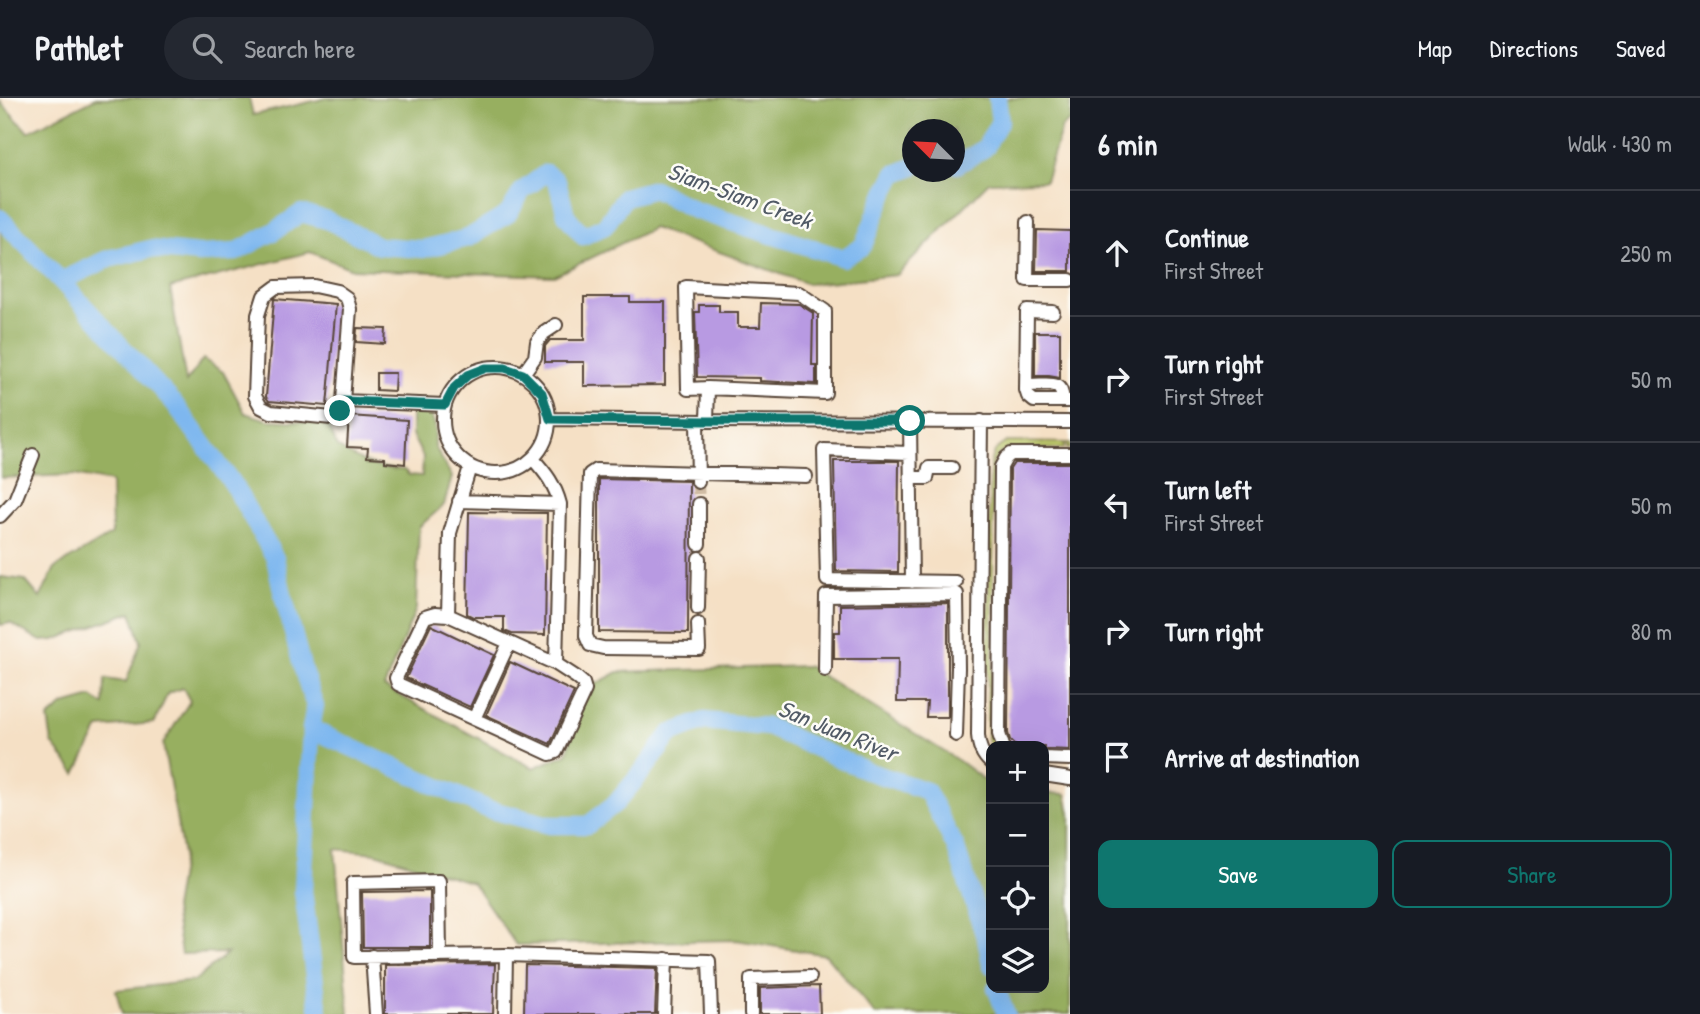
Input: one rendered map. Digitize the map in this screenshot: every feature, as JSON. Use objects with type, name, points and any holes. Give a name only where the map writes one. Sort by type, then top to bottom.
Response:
[{"type":"street","points":[[1028,222],[1027,280],[1070,280]]},
{"type":"street","points":[[314,286],[337,291],[347,298],[350,309],[343,401],[340,411],[332,418],[271,412],[261,407],[255,396],[258,315],[264,296],[276,287],[314,286]]},
{"type":"street","points":[[686,287],[799,293],[825,312],[825,393],[708,388],[688,389],[686,287]]},
{"type":"street","points":[[1034,422],[1030,396],[1027,310],[1053,312]]},
{"type":"street","points":[[523,374],[535,357],[537,342],[544,332],[556,325]]},
{"type":"street","points":[[486,368],[505,368],[523,374],[542,393],[550,419],[545,441],[533,459],[514,471],[492,474],[470,467],[453,451],[443,429],[445,405],[454,388],[468,375],[486,368]]},
{"type":"street","points":[[698,477],[702,421],[708,388]]},
{"type":"street","points":[[1030,396],[1066,401]]},
{"type":"street","points":[[343,401],[445,405]]},
{"type":"street","points":[[550,419],[1070,422]]},
{"type":"street","points":[[910,421],[912,582]]},
{"type":"street","points":[[981,421],[979,743],[986,758]]},
{"type":"street","points":[[910,453],[824,450],[827,580],[956,582]]},
{"type":"street","points":[[1001,741],[999,734],[1001,467],[1012,454],[1070,454]]},
{"type":"street","points":[[0,516],[15,500],[33,455]]},
{"type":"street","points":[[533,459],[548,475],[560,504],[556,664]]},
{"type":"street","points":[[448,615],[450,533],[470,467]]},
{"type":"street","points":[[911,478],[928,478],[929,468],[952,468]]},
{"type":"street","points":[[698,624],[699,649],[603,648],[590,645],[586,636],[590,474],[596,470],[698,477],[806,476]]},
{"type":"street","points":[[460,501],[560,504]]},
{"type":"street","points":[[699,504],[699,544]]},
{"type":"street","points":[[698,608],[699,558]]},
{"type":"street","points":[[825,670],[826,596],[957,594],[956,735]]},
{"type":"street","points":[[435,614],[448,615],[509,643],[556,664],[583,683],[585,690],[556,752],[550,754],[398,684],[396,678],[425,617],[435,614]]},
{"type":"street","points":[[474,719],[509,643]]},
{"type":"street","points":[[958,668],[978,668]]},
{"type":"street","points":[[1049,758],[1070,759]]},
{"type":"street","points":[[1049,776],[1070,779]]},
{"type":"street","points":[[440,956],[439,881],[353,883],[354,957],[372,956],[440,956],[506,955],[709,961],[711,1014]]},
{"type":"street","points":[[505,1014],[506,955]]},
{"type":"street","points":[[372,956],[376,1014]]},
{"type":"street","points":[[664,1014],[666,959]]},
{"type":"street","points":[[751,1014],[751,979],[810,977]]},
{"type":"green space","points":[[96,98],[249,98],[253,115],[327,98],[1070,98],[1070,121],[1062,127],[1045,181],[989,182],[897,275],[808,284],[653,228],[554,276],[352,269],[310,252],[170,288],[186,382],[203,359],[223,372],[245,413],[268,420],[328,423],[337,447],[354,457],[376,466],[422,476],[423,457],[412,435],[412,412],[430,413],[435,425],[435,447],[452,477],[444,505],[419,527],[416,609],[384,687],[533,768],[567,754],[585,690],[618,672],[807,666],[959,761],[986,781],[986,993],[1049,993],[1049,793],[1066,794],[1070,814],[1070,1014],[875,1014],[826,955],[736,940],[516,945],[473,883],[376,853],[335,849],[349,1014],[122,1014],[116,990],[194,981],[228,953],[181,954],[174,909],[183,855],[163,744],[190,701],[183,688],[168,693],[154,723],[99,728],[76,774],[52,743],[48,718],[64,705],[92,697],[104,705],[105,679],[126,682],[141,642],[131,612],[54,640],[41,641],[10,623],[0,625],[0,577],[25,580],[40,598],[55,568],[112,534],[111,482],[74,475],[1,478],[0,101],[28,132]]},
{"type":"green space","points":[[1007,442],[1070,443],[1070,449],[1067,449],[1067,444],[1064,444],[1064,449],[1009,448],[999,454],[994,462],[993,741],[988,741],[990,465],[1000,446]]},
{"type":"building","points":[[1037,230],[1070,231],[1070,271],[1036,271]]},
{"type":"building","points":[[584,297],[630,297],[630,302],[665,302],[665,385],[584,386],[584,362],[545,362],[545,346],[550,340],[584,340]]},
{"type":"building","points":[[274,299],[336,304],[327,406],[269,401],[266,397]]},
{"type":"building","points":[[761,303],[799,304],[813,313],[812,365],[816,365],[816,384],[760,381],[760,378],[697,377],[695,312],[699,312],[699,305],[719,305],[719,312],[738,312],[738,327],[760,327]]},
{"type":"building","points":[[357,328],[386,329],[385,344],[356,342]]},
{"type":"building","points":[[1035,332],[1060,332],[1060,378],[1035,376]]},
{"type":"building","points":[[376,373],[395,373],[394,391],[376,390]]},
{"type":"building","points":[[349,416],[407,420],[405,464],[385,462],[385,458],[367,457],[368,448],[347,447]]},
{"type":"building","points":[[834,461],[899,461],[898,572],[836,571]]},
{"type":"building","points":[[1014,463],[1070,463],[1070,750],[1049,749],[1049,741],[1011,741],[1008,733],[1010,469]]},
{"type":"building","points":[[599,479],[689,481],[688,633],[599,632]]},
{"type":"building","points":[[469,512],[547,513],[545,635],[512,634],[504,631],[504,617],[473,617],[467,614]]},
{"type":"building","points":[[948,603],[948,717],[926,717],[927,702],[897,702],[898,659],[834,659],[834,632],[840,632],[840,605]]},
{"type":"building","points":[[431,625],[494,655],[470,707],[406,678]]},
{"type":"building","points":[[510,662],[574,692],[550,744],[486,715]]},
{"type":"building","points":[[430,891],[430,947],[363,947],[362,892]]},
{"type":"building","points":[[495,964],[493,1014],[385,1014],[385,965]]},
{"type":"building","points":[[525,965],[657,968],[655,1014],[524,1014]]},
{"type":"building","points":[[819,986],[820,1014],[760,1014],[760,988]]},
{"type":"waterway","name":"Siam-Siam Creek","points":[[965,160],[985,148],[1000,121],[997,98]]},
{"type":"waterway","name":"Siam-Siam Creek","points":[[61,281],[108,259],[150,249],[199,254],[236,252],[301,213],[327,220],[379,246],[423,249],[468,238],[508,214],[522,191],[546,173],[557,181],[566,215],[583,236],[605,226],[625,197],[654,189],[694,210],[843,258],[863,246],[895,174],[902,171]]},
{"type":"waterway","points":[[0,218],[174,403],[233,484],[275,558],[303,670],[315,706],[311,729],[303,891],[319,1014]]},
{"type":"waterway","name":"San Juan River","points":[[311,729],[487,809],[549,825],[588,825],[616,803],[670,734],[704,721],[768,727],[870,772],[927,791],[956,848],[986,940]]},
{"type":"waterway","name":"San Juan River","points":[[998,993],[1006,1014]]},
{"type":"tunnel","points":[[698,482],[699,504]]},
{"type":"route","points":[[340,411],[343,401],[445,405],[454,388],[468,375],[486,368],[505,368],[523,374],[542,393],[550,419],[910,421]]}]
